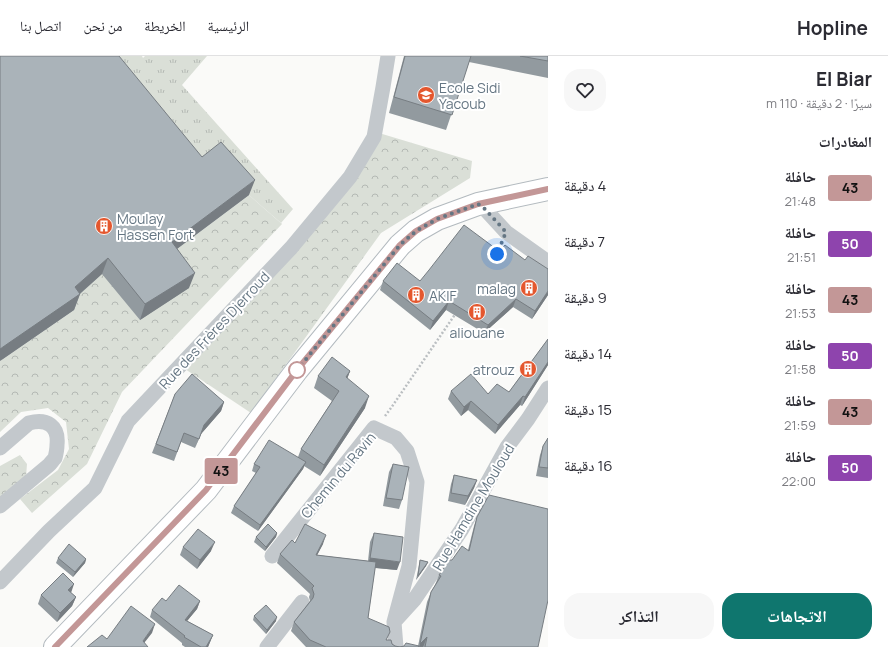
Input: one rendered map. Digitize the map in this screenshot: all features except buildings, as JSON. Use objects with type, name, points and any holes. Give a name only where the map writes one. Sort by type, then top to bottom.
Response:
[{"type":"main road","points":[[55,647],[206,490],[297,370],[400,245],[416,231],[437,219],[478,204],[548,189]]},
{"type":"street","name":"Rue des Frères Djerroud","points":[[0,582],[49,531],[95,488],[128,421],[291,248],[350,177],[374,137],[388,56]]},
{"type":"street","points":[[478,204],[483,207],[506,232],[548,262]]},
{"type":"street","name":"Rue Hamdine Mouloud","points":[[394,622],[414,600],[462,529],[507,447],[528,419],[548,388]]},
{"type":"street","points":[[0,448],[29,424],[35,422],[52,425],[58,440],[55,457],[49,465],[0,506]]},
{"type":"street","name":"Chemin du Ravin","points":[[272,556],[374,428],[396,438],[407,451],[417,482],[409,566],[394,622]]},
{"type":"street","points":[[267,647],[302,602]]},
{"type":"street","points":[[394,622],[396,647]]},
{"type":"path","points":[[374,428],[391,408],[458,312]]},
{"type":"green space","points":[[101,56],[142,56],[143,58],[145,56],[207,56],[182,85],[293,209],[281,223],[249,195],[197,173]]},
{"type":"green space","points":[[379,133],[472,161],[470,178],[381,233],[251,413],[182,367]]},
{"type":"green space","points":[[249,195],[282,224],[122,392],[87,464],[32,513],[20,499],[58,470],[69,449],[66,422],[48,408],[21,412],[0,432],[0,361],[74,310],[69,303],[102,274],[166,257]]},
{"type":"green space","points":[[20,455],[27,464],[26,477],[0,499],[0,466]]},
{"type":"bus line","name":"43","points":[[55,647],[206,490],[297,370],[400,245],[416,231],[437,219],[478,204],[548,189]]},
{"type":"place","name":"Ecole Sidi Yacoub","points":[[426,95]]},
{"type":"place","name":"Moulay Hassen Fort","points":[[104,226]]},
{"type":"place","name":"malag","points":[[529,288]]},
{"type":"place","name":"AKIF","points":[[416,295]]},
{"type":"place","name":"aliouane","points":[[477,312]]},
{"type":"place","name":"atrouz","points":[[528,369]]},
{"type":"route","points":[[297,370],[400,245],[416,231],[437,219],[478,204],[483,207],[506,232],[497,254]]}]
